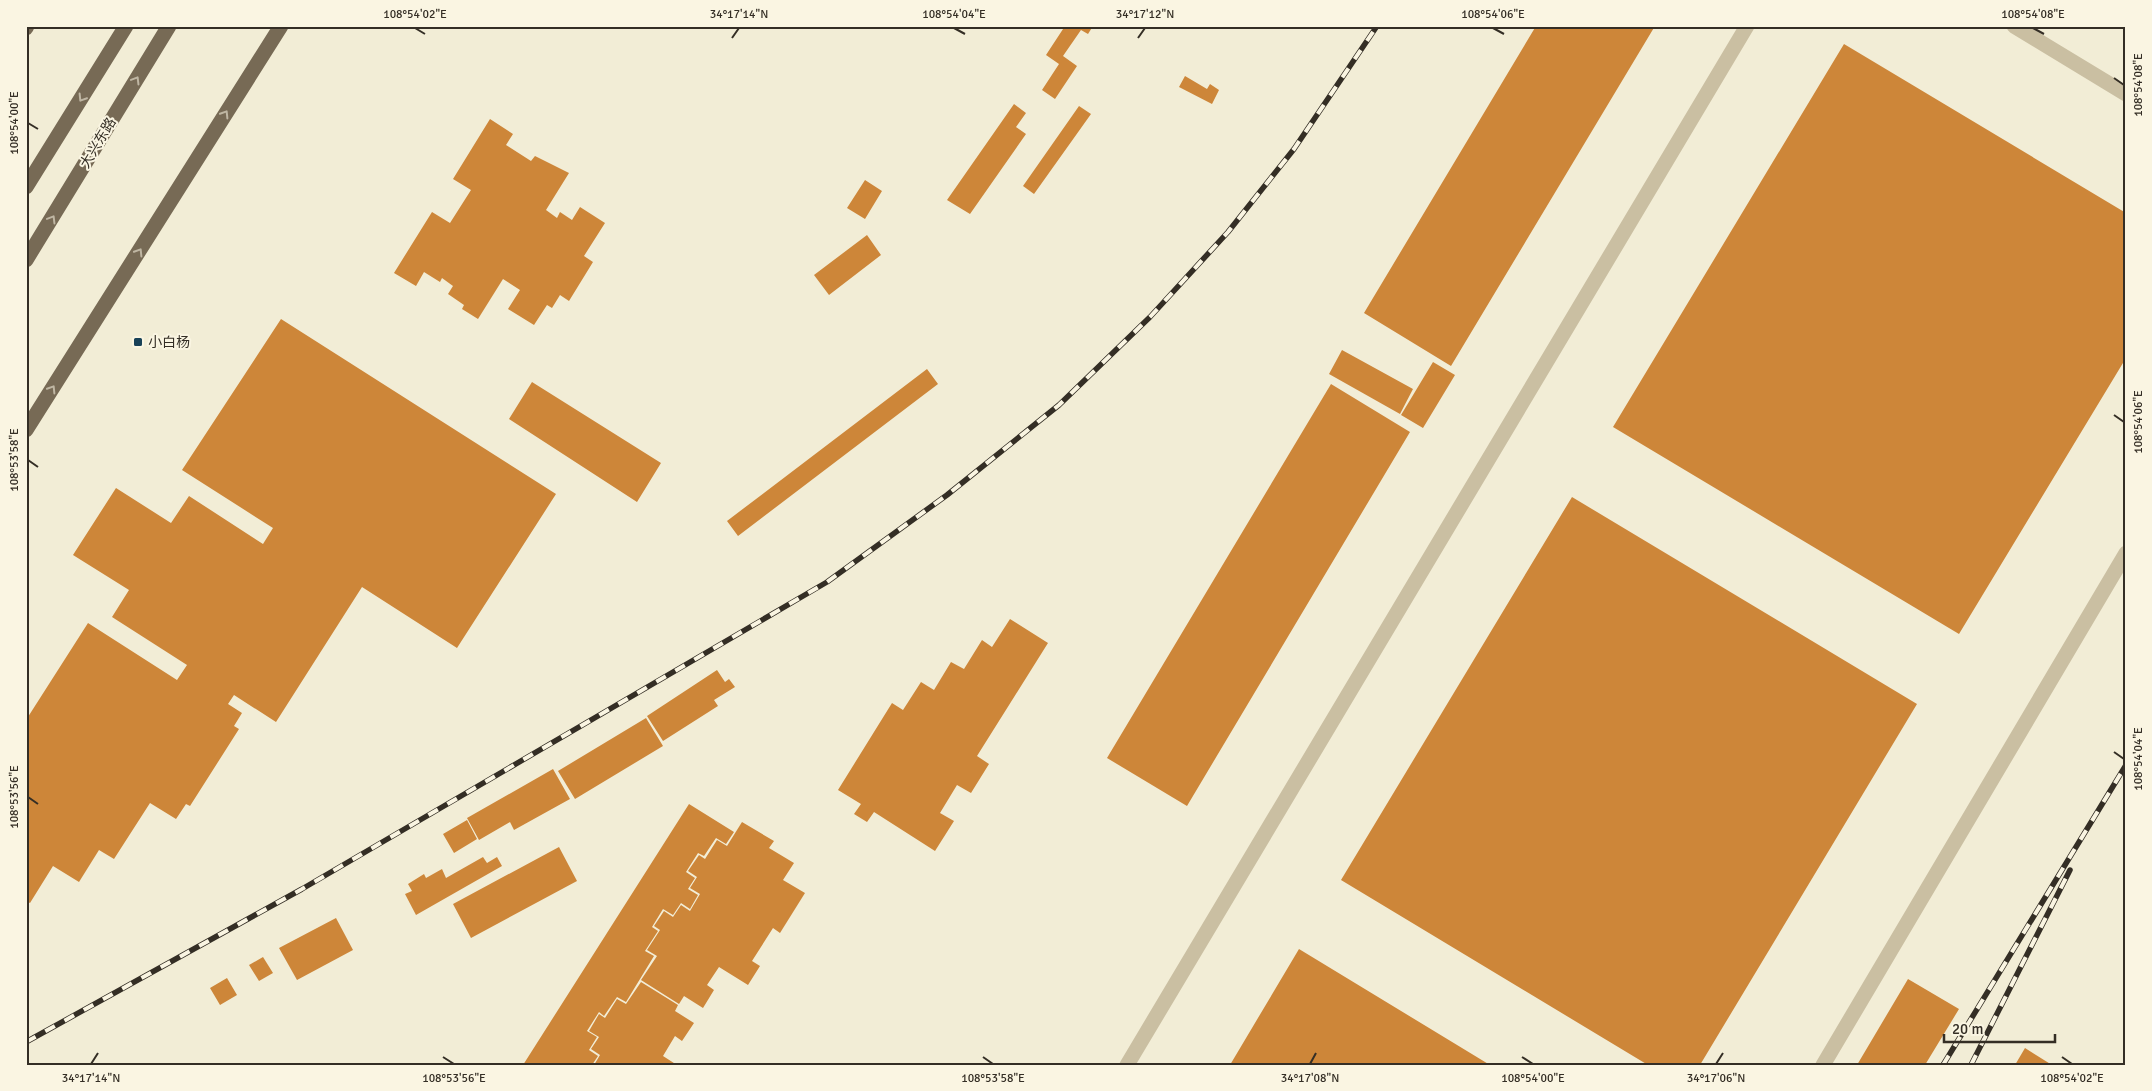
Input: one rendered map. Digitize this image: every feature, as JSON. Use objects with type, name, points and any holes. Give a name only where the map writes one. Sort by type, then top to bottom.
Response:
[{"type":"main road","points":[[26,188],[126,26]]},
{"type":"main road","name":"大兴东路","points":[[26,260],[169,26]]},
{"type":"main road","points":[[26,430],[280,26]]},
{"type":"lane","points":[[1127,1065],[1747,26]]},
{"type":"lane","points":[[2014,26],[2126,94]]},
{"type":"lane","points":[[1823,1065],[2126,553]]},
{"type":"building","points":[[1065,26],[1093,26],[1088,34],[1081,30],[1063,56],[1077,66],[1055,99],[1042,90],[1059,64],[1046,55]]},
{"type":"building","points":[[1536,26],[1655,26],[1451,366],[1364,313]]},
{"type":"building","points":[[1844,44],[2126,213],[2126,358],[1959,634],[1613,427]]},
{"type":"building","points":[[1185,76],[1207,89],[1210,84],[1219,90],[1212,104],[1179,87]]},
{"type":"building","points":[[1014,104],[1026,113],[1016,127],[1026,134],[970,214],[947,200]]},
{"type":"building","points":[[1079,106],[1091,114],[1034,194],[1023,186]]},
{"type":"building","points":[[490,119],[513,134],[506,145],[531,161],[535,156],[569,173],[546,210],[557,218],[560,212],[572,220],[580,207],[605,223],[584,256],[593,262],[569,301],[560,295],[552,308],[547,305],[534,325],[508,309],[520,290],[503,279],[478,319],[462,309],[464,305],[448,294],[453,286],[442,278],[440,282],[424,272],[416,286],[394,273],[432,212],[450,223],[471,190],[453,179]]},
{"type":"building","points":[[865,180],[882,191],[865,219],[847,208]]},
{"type":"building","points":[[867,235],[881,255],[829,295],[814,275]]},
{"type":"building","points":[[281,319],[556,494],[457,648],[362,587],[276,722],[234,695],[228,704],[242,713],[234,726],[239,729],[190,806],[186,804],[176,819],[150,803],[114,859],[99,850],[79,882],[53,866],[30,903],[26,901],[26,720],[88,623],[177,680],[187,665],[112,617],[129,590],[73,555],[116,488],[171,523],[189,496],[263,544],[273,528],[182,470]]},
{"type":"building","points":[[1342,350],[1413,389],[1400,414],[1329,374]]},
{"type":"building","points":[[1433,362],[1455,375],[1423,428],[1401,415]]},
{"type":"building","points":[[927,369],[938,384],[738,536],[727,521]]},
{"type":"building","points":[[532,382],[661,463],[637,502],[509,419]]},
{"type":"building","points":[[1331,384],[1410,432],[1187,806],[1107,758]]},
{"type":"building","points":[[1572,497],[1917,704],[1700,1065],[1648,1065],[1341,880]]},
{"type":"building","points":[[1010,619],[1048,643],[977,756],[989,764],[971,793],[957,785],[940,813],[954,821],[935,851],[874,812],[867,822],[854,814],[861,804],[838,790],[892,703],[903,710],[921,682],[934,690],[951,662],[964,669],[982,640],[992,647]]},
{"type":"building","points":[[717,670],[725,682],[729,679],[735,687],[714,700],[718,706],[663,741],[647,716]]},
{"type":"building","points":[[646,718],[663,746],[575,799],[558,771]]},
{"type":"building","points":[[553,769],[570,799],[514,830],[510,822],[479,840],[467,818]]},
{"type":"building","points":[[689,804],[734,832],[726,844],[716,838],[704,856],[698,853],[686,872],[695,878],[688,889],[698,895],[690,909],[681,903],[673,915],[663,909],[652,927],[658,931],[645,951],[654,956],[626,1002],[617,997],[604,1016],[599,1012],[587,1031],[597,1037],[589,1050],[598,1056],[592,1065],[523,1065]]},
{"type":"building","points":[[467,820],[477,839],[454,853],[443,834]]},
{"type":"building","points":[[742,822],[774,841],[769,848],[794,863],[783,880],[805,893],[780,933],[773,928],[752,961],[760,966],[748,985],[719,967],[707,985],[714,990],[703,1008],[684,996],[679,1004],[641,980],[657,956],[647,950],[660,930],[654,926],[664,911],[673,917],[681,905],[690,911],[700,894],[690,888],[697,877],[688,871],[699,855],[705,859],[717,840],[727,846]]},
{"type":"building","points":[[559,847],[577,881],[471,938],[453,904]]},
{"type":"building","points":[[483,857],[487,863],[497,857],[502,866],[416,915],[405,894],[412,891],[408,884],[424,874],[426,878],[442,869],[446,878]]},
{"type":"building","points":[[336,918],[353,950],[297,980],[279,948]]},
{"type":"building","points":[[1299,949],[1490,1065],[1230,1065]]},
{"type":"building","points":[[263,957],[273,973],[259,981],[249,965]]},
{"type":"building","points":[[227,978],[237,995],[220,1005],[210,988]]},
{"type":"building","points":[[1908,979],[1959,1009],[1925,1065],[1857,1065]]},
{"type":"building","points":[[641,982],[678,1005],[675,1011],[694,1023],[682,1041],[675,1036],[663,1056],[677,1065],[594,1065],[600,1055],[591,1049],[599,1037],[589,1031],[599,1014],[605,1018],[617,999],[626,1004]]},
{"type":"building","points":[[2025,1048],[2052,1065],[2015,1065]]},
{"type":"railway","points":[[26,1042],[302,889],[827,582],[947,495],[1059,405],[1150,317],[1228,232],[1294,149],[1377,26]]},
{"type":"railway","points":[[1943,1065],[2126,765]]},
{"type":"railway","points":[[1971,1065],[2070,870]]},
{"type":"place","name":"小白杨","points":[[138,342]]}]
